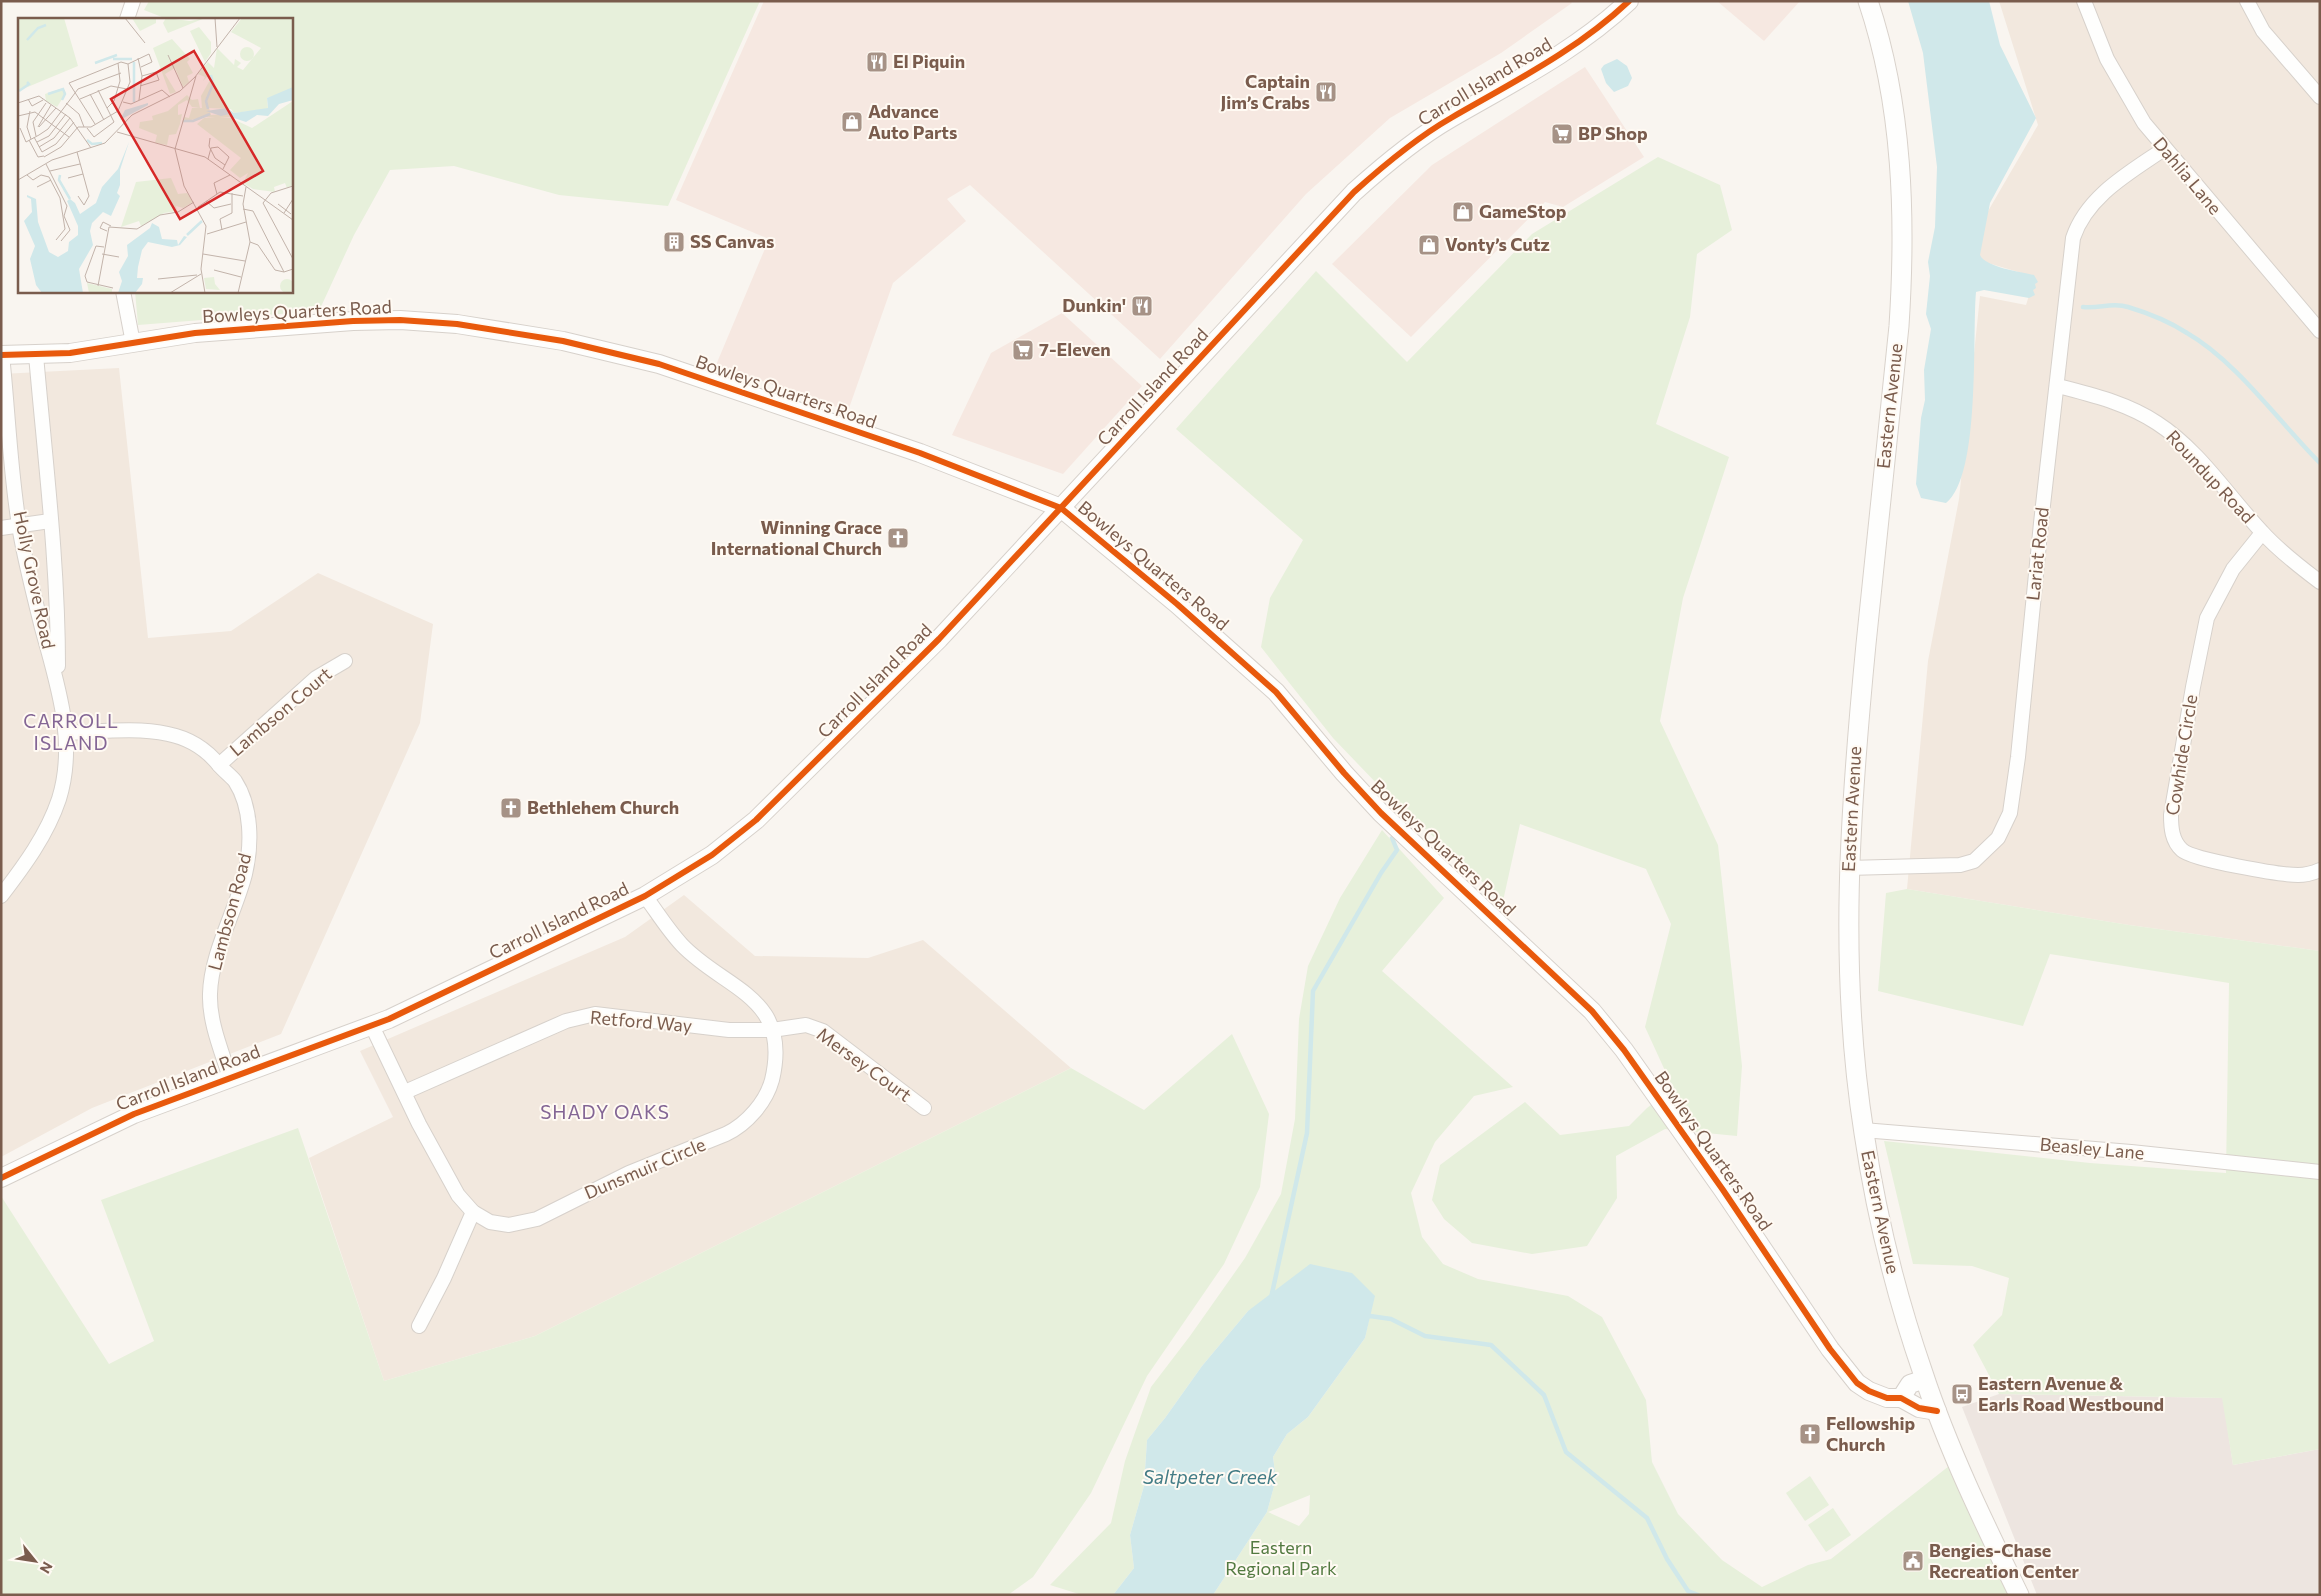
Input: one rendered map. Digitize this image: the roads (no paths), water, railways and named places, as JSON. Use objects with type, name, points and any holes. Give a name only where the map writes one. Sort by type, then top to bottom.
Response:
[{"type":"main road","name":"Eastern Avenue","points":[[1868,1],[1884,60],[1895,131],[1900,174],[1903,249],[1898,326],[1856,742],[1848,868],[1847,926],[1854,1060],[1863,1130],[1874,1193],[1887,1248],[1925,1379],[1979,1509],[2019,1595]]},
{"type":"street","points":[[127,18],[133,1]]},
{"type":"street","name":"Carroll Island Road","points":[[1,1178],[134,1114],[372,1026],[645,896],[712,855],[756,820],[939,638],[1338,209],[1375,173],[1450,119],[1555,58],[1596,29],[1629,1]]},
{"type":"street","name":"Dahlia Lane","points":[[2084,1],[2107,59],[2144,122],[2164,149],[2317,323]]},
{"type":"street","points":[[2247,1],[2264,31],[2320,97]]},
{"type":"street","name":"Lariat Road","points":[[1848,868],[1960,865],[1974,861],[1998,838],[2010,813],[2018,758],[2040,523],[2058,386],[2073,238],[2078,225],[2089,208],[2104,193],[2164,149]]},
{"type":"street","points":[[123,292],[133,343]]},
{"type":"street","name":"Bowleys Quarters Road","points":[[2,355],[36,355],[95,350],[195,333],[353,321],[400,320],[457,324],[563,341],[659,364],[912,450],[1061,508],[1177,604],[1276,692],[1344,774],[1381,813],[1592,1011],[1619,1044],[1723,1190],[1845,1369],[1857,1383],[1869,1391],[1887,1398],[1901,1398],[1918,1408],[1937,1411]]},
{"type":"street","name":"Holly Grove Road","points":[[1,896],[34,852],[58,799],[64,767],[66,733],[58,685],[42,627],[19,525],[2,355]]},
{"type":"street","name":"Holly Grove Road","points":[[36,355],[58,612],[58,685]]},
{"type":"street","name":"Roundup Road","points":[[2058,386],[2128,407],[2158,423],[2188,449],[2262,532],[2320,582]]},
{"type":"street","points":[[1,528],[50,521]]},
{"type":"street","name":"Cowhide Circle","points":[[2262,532],[2233,569],[2207,618],[2191,696],[2171,815],[2171,829],[2174,838],[2182,850],[2200,858],[2298,875],[2320,870]]},
{"type":"street","name":"Lambson Court","points":[[219,765],[316,678],[344,661]]},
{"type":"street","name":"Lambson Road","points":[[66,733],[140,731],[168,734],[193,743],[215,758],[219,765],[234,780],[239,790],[247,813],[249,833],[245,872],[216,960],[210,994],[212,1014],[230,1078]]},
{"type":"street","name":"Dunsmuir Circle","points":[[372,1026],[404,1092],[462,1202],[473,1212],[499,1224],[527,1222],[629,1173],[736,1129],[759,1104],[770,1084],[775,1055],[772,1030],[761,1010],[748,994],[683,946],[645,896]]},
{"type":"street","name":"Retford Way","points":[[404,1092],[566,1021],[595,1014],[729,1030],[772,1030]]},
{"type":"street","name":"Mersey Court","points":[[772,1030],[806,1026],[823,1031],[924,1108]]},
{"type":"street","name":"Beasley Lane","points":[[1863,1130],[2131,1152],[2320,1172]]},
{"type":"street","points":[[418,1326],[444,1278],[473,1212]]},
{"type":"street","points":[[1901,1398],[1905,1389],[1910,1384],[1925,1379]]},
{"type":"water","points":[[1908,1],[1989,1],[2000,45],[2036,118],[1990,203],[1980,255],[1983,259],[1996,266],[2034,275],[2038,282],[2033,290],[2035,295],[2029,298],[1984,290],[1976,292],[1973,404],[1970,436],[1965,465],[1957,488],[1946,503],[1921,498],[1916,484],[1921,418],[1925,400],[1924,370],[1931,329],[1926,314],[1930,276],[1928,262],[1935,227],[1937,167],[1923,53]]},
{"type":"water","points":[[1617,59],[1627,66],[1632,78],[1628,86],[1614,92],[1606,83],[1601,69],[1604,65]]},
{"type":"water","name":"Saltpeter Creek","points":[[1310,1264],[1352,1273],[1375,1296],[1365,1338],[1308,1417],[1287,1434],[1273,1457],[1276,1479],[1267,1512],[1213,1595],[1113,1595],[1134,1568],[1130,1535],[1144,1486],[1147,1440],[1202,1366],[1248,1311]]},
{"type":"waterway","points":[[2083,307],[2116,305],[2128,307],[2159,318],[2187,333],[2205,345],[2240,376],[2320,463]]},
{"type":"waterway","points":[[1271,1298],[1307,1133],[1313,991],[1381,873],[1397,850],[1392,838]]},
{"type":"waterway","name":"Saltpeter Creek","points":[[1366,1318],[1370,1316],[1391,1319],[1425,1336],[1491,1345],[1544,1395],[1566,1452],[1647,1518],[1667,1559],[1688,1591],[1698,1595]]},
{"type":"place","name":"El Piquin","points":[[877,62]]},
{"type":"place","name":"Captain Jim’s Crabs","points":[[1326,92]]},
{"type":"place","name":"Advance Auto Parts","points":[[852,122]]},
{"type":"place","name":"BP Shop","points":[[1562,134]]},
{"type":"place","name":"GameStop","points":[[1463,212]]},
{"type":"place","name":"SS Canvas","points":[[674,242]]},
{"type":"place","name":"Vonty’s Cutz","points":[[1429,245]]},
{"type":"place","name":"Dunkin'","points":[[1142,306]]},
{"type":"place","name":"7-Eleven","points":[[1023,350]]},
{"type":"place","name":"Winning Grace International Church","points":[[898,538]]},
{"type":"place","name":"Bethlehem Church","points":[[511,808]]},
{"type":"place","name":"Eastern Avenue & Earls Road Westbound","points":[[1962,1394]]},
{"type":"place","name":"Fellowship Church","points":[[1810,1434]]},
{"type":"place","name":"Bengies-Chase Recreation Center","points":[[1913,1561]]},
{"type":"district","name":"CARROLL ISLAND","points":[[71,732]]},
{"type":"district","name":"SHADY OAKS","points":[[605,1112]]},
{"type":"park label","name":"Eastern Regional Park","points":[[1281,1558]]}]
